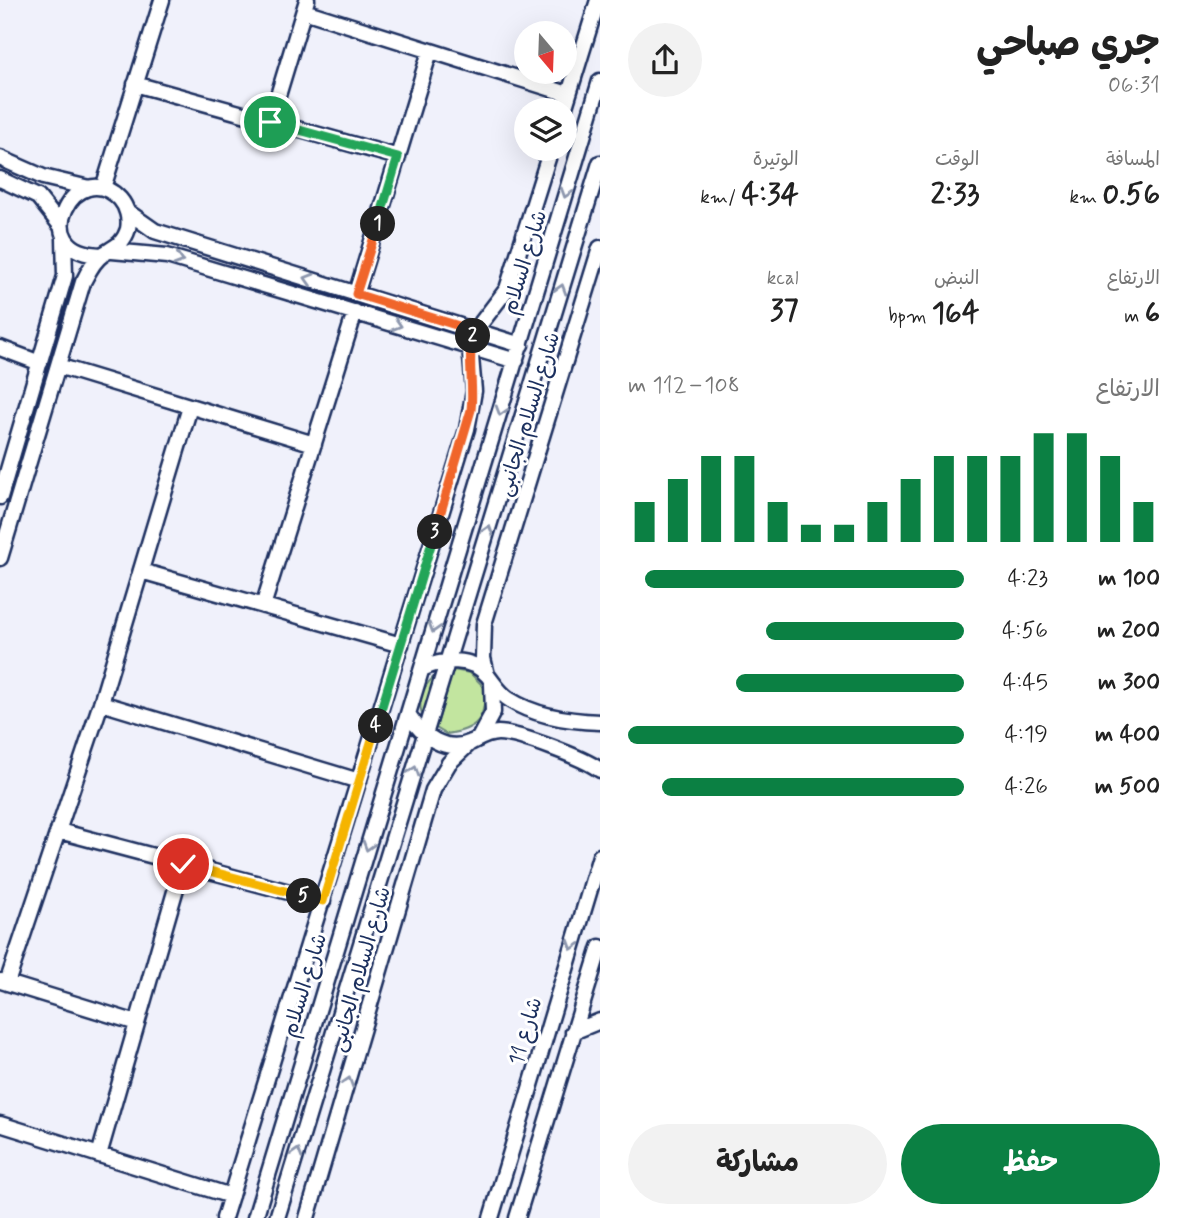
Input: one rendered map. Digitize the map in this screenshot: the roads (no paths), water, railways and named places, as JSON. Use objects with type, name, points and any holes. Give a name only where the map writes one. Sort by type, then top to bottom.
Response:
[{"type":"street","points":[[97,188],[162,0]]},
{"type":"street","points":[[567,98],[598,0]]},
{"type":"street","points":[[270,122],[306,6],[430,51],[568,94]]},
{"type":"street","points":[[356,294],[430,51]]},
{"type":"street","name":"شارع السلام","points":[[255,1218],[600,81]]},
{"type":"street","points":[[135,84],[398,157]]},
{"type":"street","points":[[0,158],[43,177],[97,188],[122,201],[128,212],[129,227],[123,241],[107,253],[83,282],[0,558]]},
{"type":"street","points":[[224,1218],[471,410],[474,391],[470,347],[475,331],[508,289],[547,161]]},
{"type":"street","name":"شارع السلام","points":[[277,1218],[600,163]]},
{"type":"street","points":[[0,179],[38,197],[52,210],[62,232],[74,248],[87,255],[107,253],[167,256],[516,361]]},
{"type":"street","points":[[0,498],[65,276],[62,213],[68,201],[78,192],[97,188]]},
{"type":"street","points":[[128,212],[155,231],[521,345]]},
{"type":"street","name":"شارع السلام الجانبى","points":[[307,1218],[405,890],[418,834],[440,775],[475,740],[493,712],[483,658],[484,624],[600,248]]},
{"type":"street","points":[[263,606],[355,312]]},
{"type":"street","points":[[0,348],[40,363]]},
{"type":"street","points":[[58,366],[314,444]]},
{"type":"street","points":[[137,1023],[4,982],[102,703],[190,407]]},
{"type":"street","points":[[481,554],[504,562]]},
{"type":"street","points":[[141,571],[401,645]]},
{"type":"street","points":[[422,669],[450,660],[470,664],[509,700],[522,706],[565,719],[600,722]]},
{"type":"street","points":[[102,703],[359,781]]},
{"type":"street","points":[[408,714],[426,736],[446,745],[507,734],[569,754],[600,770]]},
{"type":"street","points":[[396,829],[418,834]]},
{"type":"street","points":[[59,831],[323,901]]},
{"type":"street","name":"شارع 11","points":[[491,1218],[600,856]]},
{"type":"street","points":[[99,1155],[183,864]]},
{"type":"street","points":[[517,1218],[551,1101],[597,966],[600,947]]},
{"type":"street","points":[[573,1032],[600,1021]]},
{"type":"street","points":[[527,1093],[551,1101]]},
{"type":"street","points":[[0,1124],[231,1196]]}]
